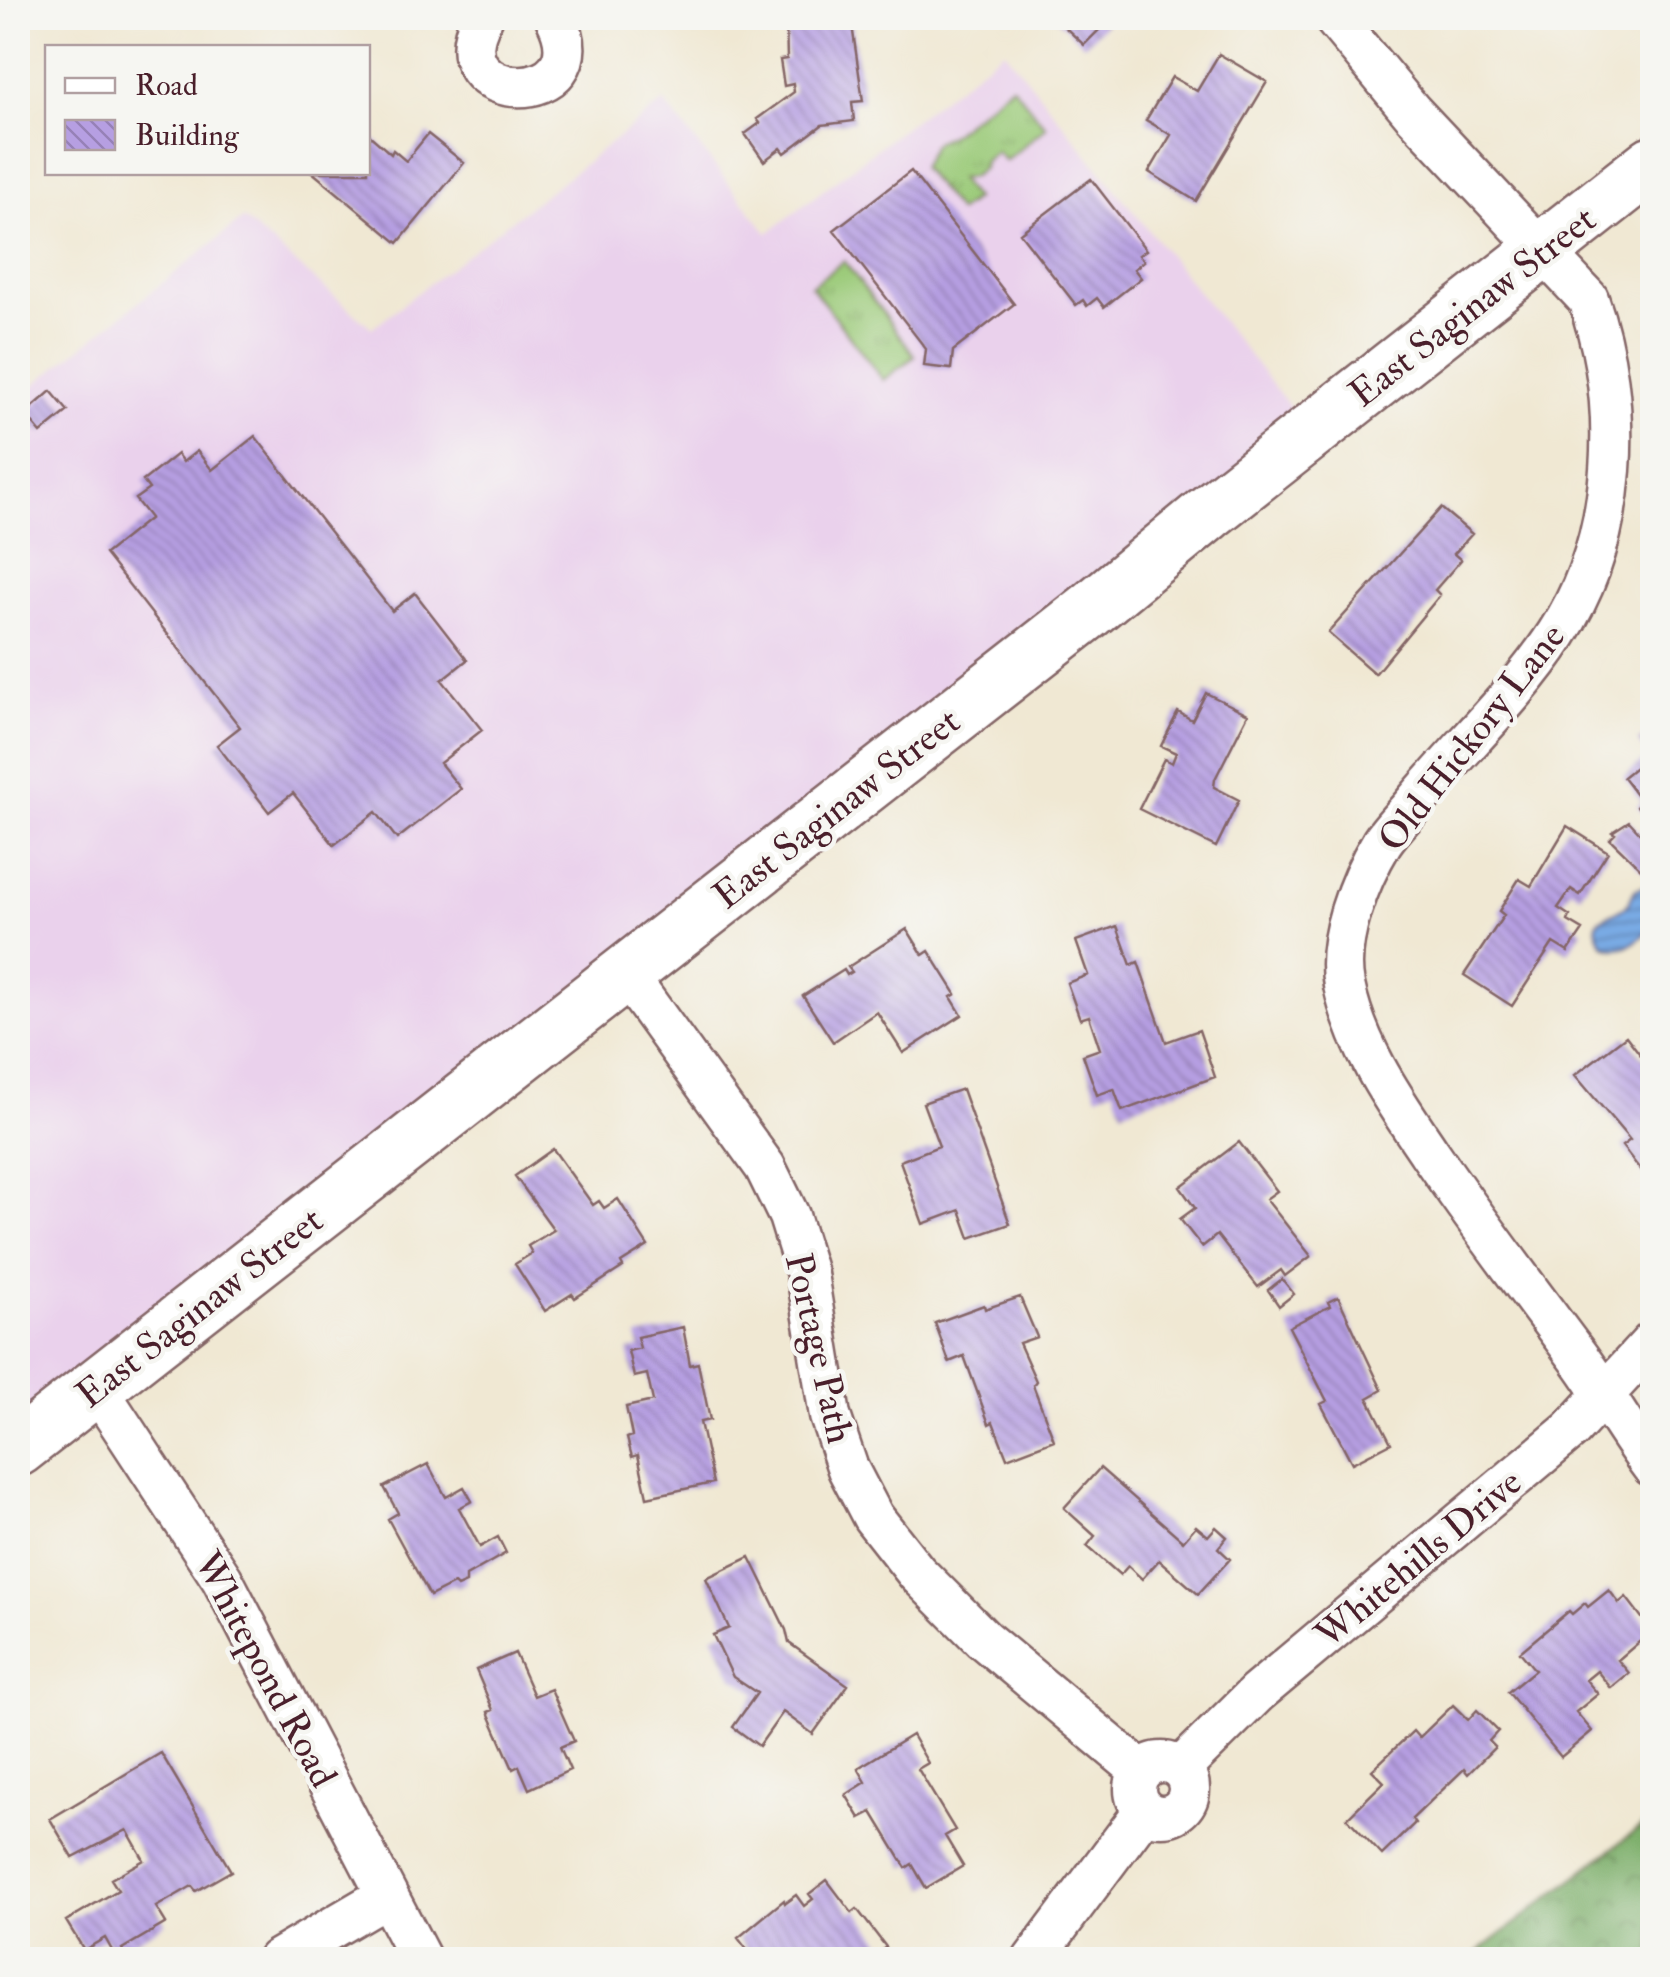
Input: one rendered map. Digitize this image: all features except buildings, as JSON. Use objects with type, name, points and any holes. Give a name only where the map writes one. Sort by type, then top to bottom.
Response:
[{"type":"main road","name":"East Saginaw Street","points":[[18,1448],[1652,164]]},
{"type":"street","points":[[482,18],[476,30],[476,59],[484,72],[510,87],[525,88],[552,74],[560,62],[563,33],[556,18]]},
{"type":"street","name":"Old Hickory Lane","points":[[1334,18],[1412,112],[1588,298],[1600,333],[1610,405],[1611,460],[1600,530],[1582,587],[1558,634],[1382,842],[1346,923],[1343,981],[1357,1031],[1385,1087],[1652,1466]]},
{"type":"street","name":"Portage Path","points":[[625,973],[765,1167],[789,1216],[807,1274],[830,1416],[848,1469],[873,1518],[916,1572],[984,1639],[1155,1784]]},
{"type":"street","name":"Whitehills Drive","points":[[1033,1960],[1155,1784],[1570,1430],[1652,1342]]},
{"type":"street","name":"Whitepond Road","points":[[96,1387],[222,1579],[421,1960]]},
{"type":"street","points":[[277,1960],[386,1896]]},
{"type":"shaded area","points":[[1004,50],[1324,449],[18,1475],[18,398],[243,219],[372,328],[664,102],[768,233]]},
{"type":"green space","points":[[1012,85],[1046,127],[1005,161],[996,151],[984,161],[983,168],[971,177],[959,179],[974,199],[958,212],[921,167],[934,143],[953,133]]},
{"type":"green space","points":[[844,261],[915,356],[883,380],[811,286]]},
{"type":"green space","points":[[1652,1818],[1652,1959],[1469,1959]]},
{"type":"water","points":[[1652,887],[1652,926],[1631,944],[1618,948],[1604,945],[1596,926],[1599,921],[1623,909],[1636,889]]}]
